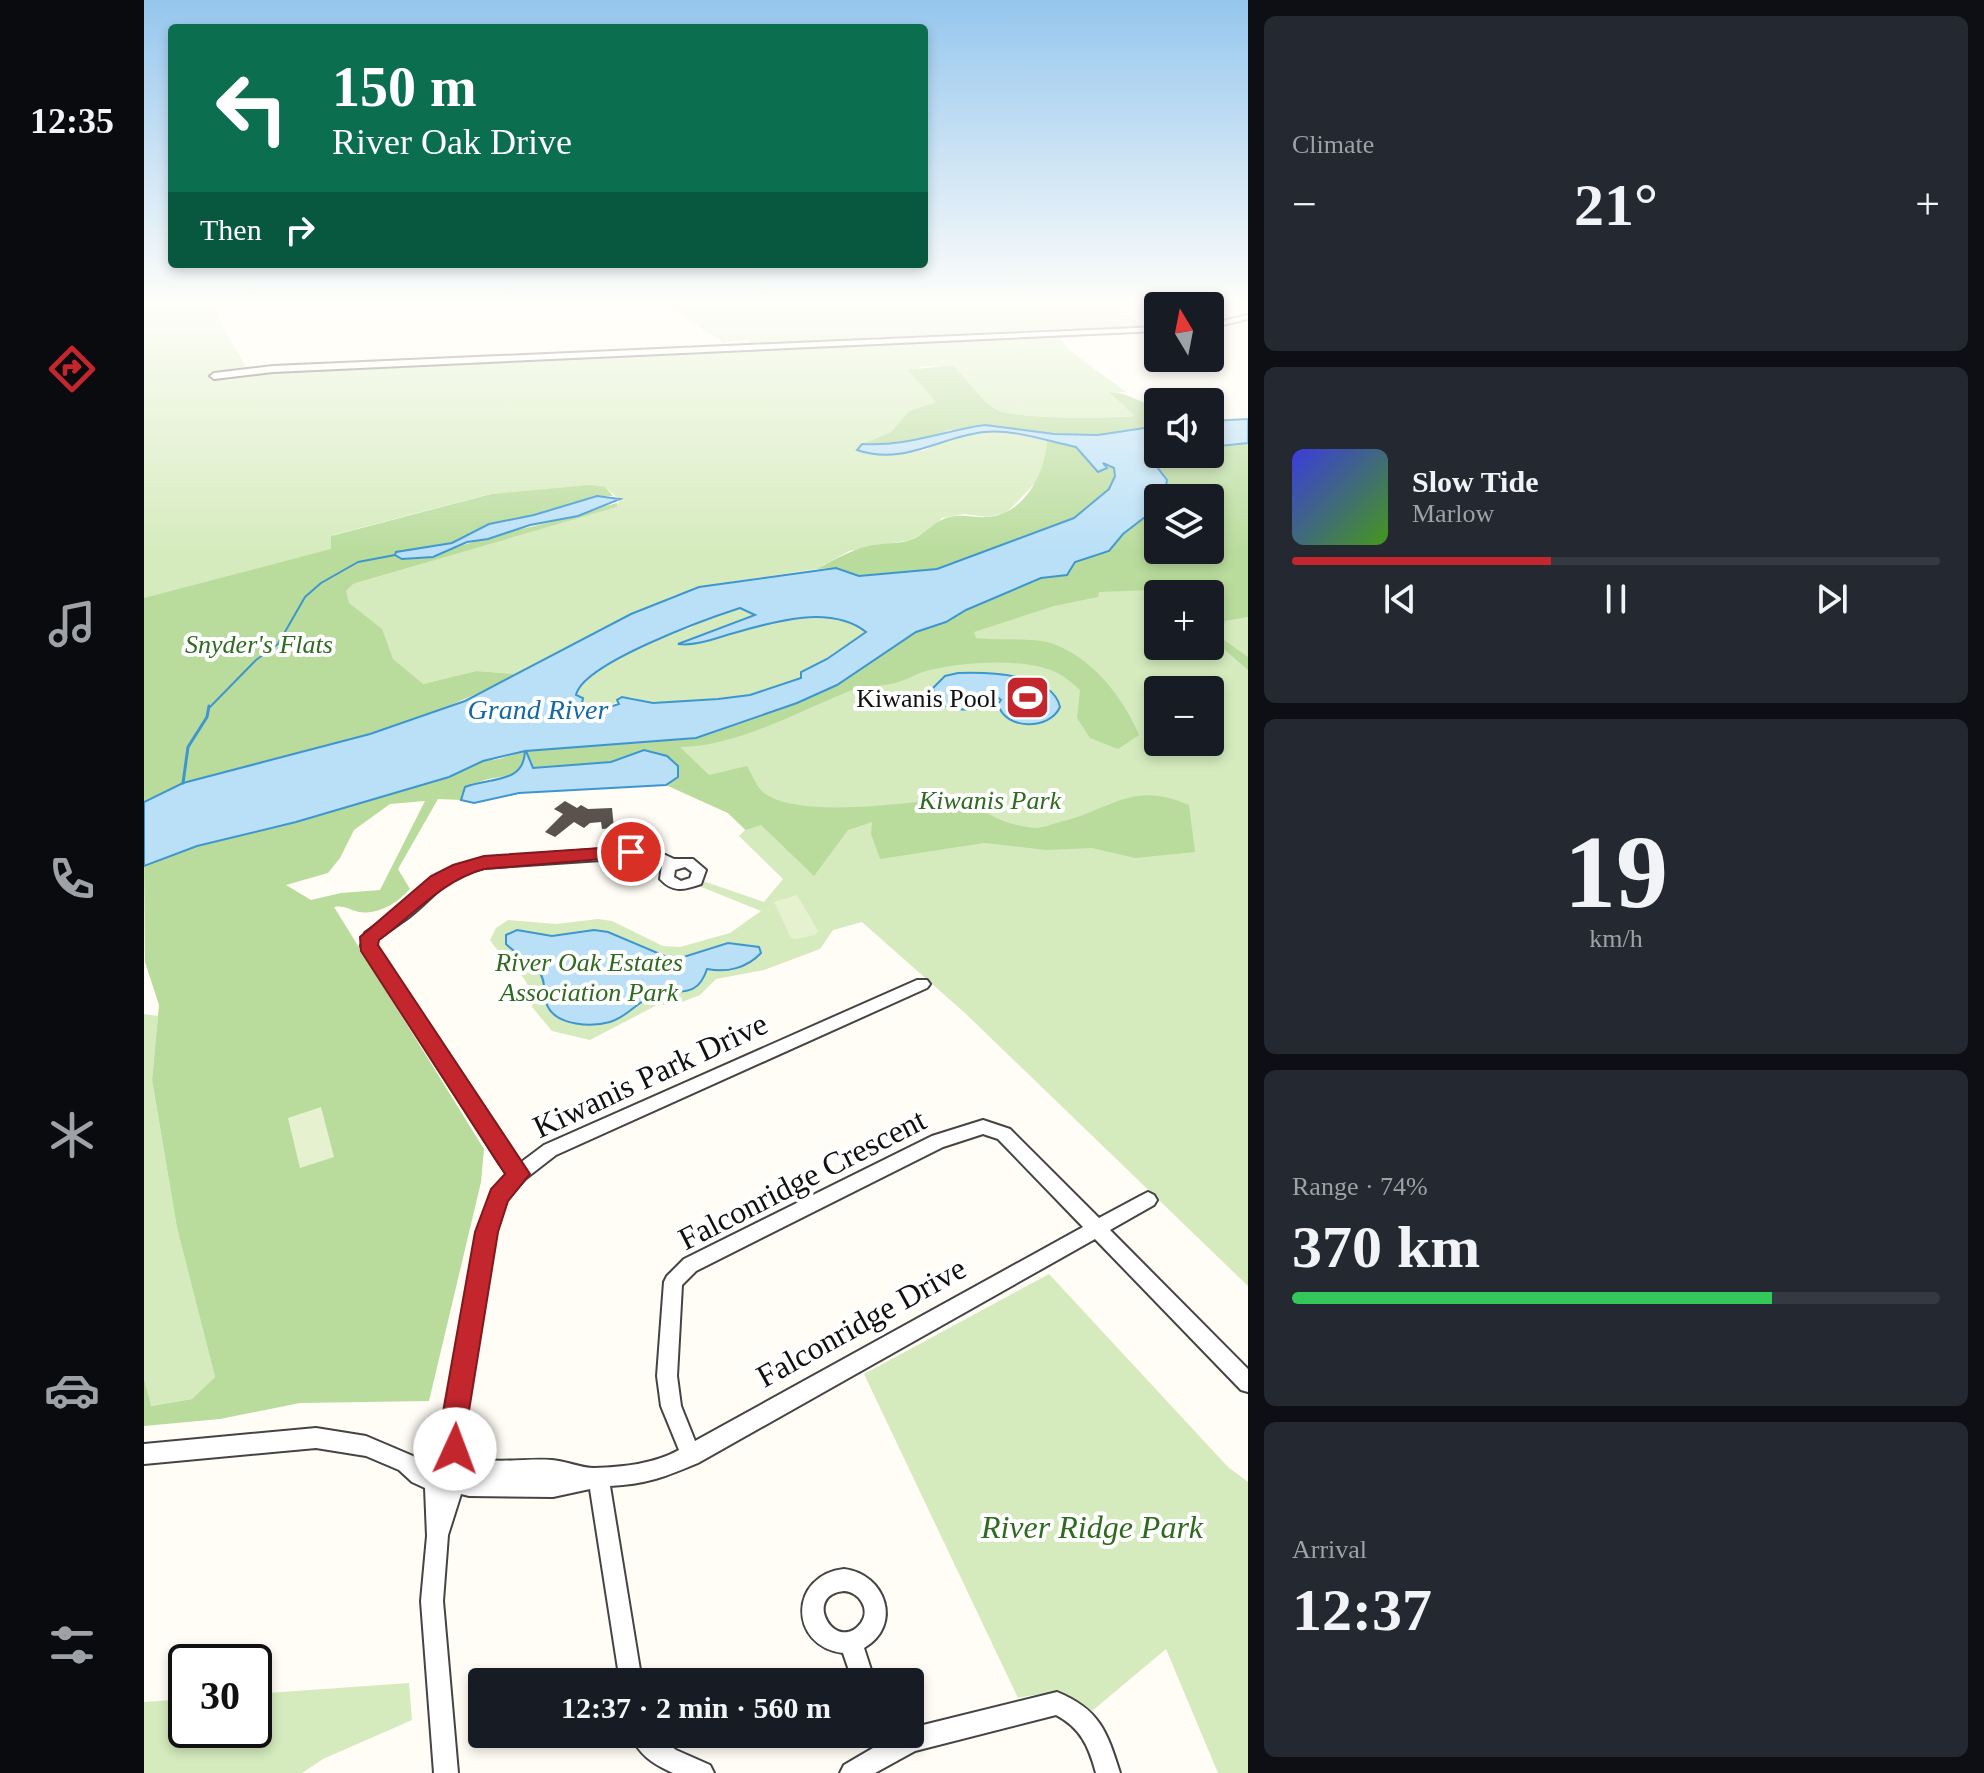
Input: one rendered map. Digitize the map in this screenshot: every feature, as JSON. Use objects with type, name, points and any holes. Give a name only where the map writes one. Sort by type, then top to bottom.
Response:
[{"type":"street","points":[[519,1174],[505,1158],[368,946],[370,937],[405,912],[438,881],[460,869],[484,863],[648,852],[672,864]]},
{"type":"street","name":"Kiwanis Park Drive","points":[[446,1773],[432,1601],[453,1429],[486,1232],[499,1196],[519,1174],[550,1150],[922,984]]},
{"type":"street","name":"Falconridge Crescent","points":[[691,1456],[671,1406],[667,1376],[673,1282],[690,1265],[938,1141],[983,1127],[1004,1134],[1248,1383]]},
{"type":"street","name":"Falconridge Drive","points":[[446,1473],[469,1486],[553,1487],[670,1466],[788,1397],[1148,1200]]},
{"type":"street","points":[[144,1454],[316,1438],[366,1446],[406,1463],[419,1475],[446,1473]]},
{"type":"street","points":[[598,1477],[629,1668]]},
{"type":"street","points":[[851,1643],[859,1668]]},
{"type":"street","points":[[924,1737],[1057,1703],[1078,1712],[1092,1727],[1108,1773]]},
{"type":"street","points":[[655,1748],[661,1755],[702,1773]]},
{"type":"street","points":[[852,1773],[878,1748]]},
{"type":"green space","name":"Snyder's Flats","points":[[144,388],[927,388],[937,402],[909,411],[891,432],[862,444],[923,451],[946,439],[985,432],[1014,432],[1047,441],[1046,463],[1041,477],[1006,513],[987,517],[964,514],[942,518],[930,530],[910,540],[849,551],[817,569],[729,582],[670,597],[517,674],[476,671],[423,684],[144,802]],"holes":[[[604,487],[620,499],[616,507],[357,583],[333,535],[490,494]]]},
{"type":"green space","points":[[924,388],[974,388],[997,410],[1006,413],[1064,418],[1135,416],[1109,392],[1144,403],[1144,428],[1098,435],[1054,434],[1015,428],[949,430],[926,440],[889,446],[862,444],[891,432],[909,411],[936,402]]},
{"type":"green space","points":[[974,388],[1120,388],[1126,392],[1111,392],[1136,416],[1064,418],[1022,415],[997,410]]},
{"type":"green space","points":[[1047,441],[1077,447],[1095,469],[1107,467],[1102,463],[1114,468],[1115,476],[1109,489],[1074,518],[937,569],[859,576],[836,568],[817,569],[858,549],[915,538],[946,518],[988,517],[1013,508],[1031,490],[1042,466]]},
{"type":"green space","name":"Kiwanis Park","points":[[1248,443],[1248,1286],[966,1014],[862,922],[833,930],[820,949],[764,970],[716,979],[700,995],[677,1004],[657,1005],[590,1040],[552,1031],[532,1007],[532,996],[524,979],[490,940],[496,928],[508,920],[556,924],[598,919],[612,921],[663,946],[680,947],[730,933],[761,911],[699,886],[703,881],[764,902],[783,879],[739,836],[745,830],[728,813],[666,785],[678,777],[609,744],[666,740],[679,747],[1138,526],[1144,520],[1144,564],[1224,564],[1224,484],[1166,484],[1168,468],[1224,468],[1224,446]]},
{"type":"green space","points":[[1248,443],[1248,617],[1225,621],[1224,624],[1224,580],[1144,580],[1144,590],[1099,592],[1098,597],[1054,606],[974,632],[976,638],[1051,643],[1066,649],[1093,668],[1115,693],[1139,735],[1118,749],[1090,738],[1077,718],[1080,690],[1048,669],[1013,663],[937,668],[895,683],[853,690],[743,735],[680,747],[709,775],[747,766],[764,793],[805,806],[860,807],[963,798],[999,819],[1036,828],[1078,817],[1123,799],[1152,795],[1169,798],[1189,805],[1195,852],[1135,858],[1092,848],[1046,850],[984,843],[880,859],[871,834],[872,822],[848,830],[814,876],[761,825],[746,830],[728,813],[666,785],[678,777],[678,766],[644,750],[611,762],[532,768],[527,753],[515,773],[477,783],[462,793],[461,800],[438,799],[398,869],[410,889],[393,903],[374,912],[334,907],[484,1149],[481,1182],[429,1401],[300,1403],[220,1419],[144,1426],[144,1379],[151,1406],[192,1399],[215,1377],[177,1228],[152,1080],[159,1005],[145,962],[144,866],[197,846],[449,777],[483,761],[534,748],[696,738],[797,703],[837,685],[916,632],[946,622],[966,610],[1041,578],[1067,575],[1075,562],[1109,551],[1123,534],[1144,518],[1144,564],[1224,564],[1224,484],[1166,484],[1167,480],[1158,468],[1224,468],[1224,446]],"holes":[[[425,801],[380,890],[341,893],[311,900],[286,885],[328,873],[340,858],[354,830],[390,804]]]},
{"type":"green space","name":"Snyder's Flats","points":[[590,485],[605,487],[613,496],[597,496],[534,515],[489,524],[453,543],[427,549],[433,557],[485,538],[617,503],[617,507],[353,584],[346,591],[349,603],[382,629],[393,659],[423,684],[476,671],[517,674],[462,700],[387,729],[198,780],[144,802],[144,598],[331,549],[331,536],[491,494]]},
{"type":"green space","points":[[740,608],[756,615],[684,641],[682,646],[763,624],[805,618],[846,619],[867,632],[802,672],[801,678],[750,695],[653,703],[630,697],[600,709],[580,708],[577,690],[596,671],[647,644]]},
{"type":"green space","points":[[1224,640],[1248,657],[1248,670],[1224,649]]},
{"type":"green space","points":[[797,895],[818,931],[815,935],[796,939],[791,938],[774,902]]},
{"type":"green space","points":[[144,1014],[158,1016],[152,1080],[177,1228],[215,1377],[192,1399],[150,1406],[144,1379]]},
{"type":"green space","points":[[321,1107],[334,1157],[300,1168],[288,1118]]},
{"type":"green space","name":"River Ridge Park","points":[[1049,1274],[1228,1467],[1248,1482],[1248,1773],[1218,1773],[1166,1649],[1092,1711],[1066,1695],[1040,1694],[1018,1698],[864,1374]]},
{"type":"green space","points":[[409,1683],[412,1720],[323,1759],[302,1773],[144,1773],[144,1702],[168,1700],[168,1748],[272,1748],[272,1693]]},
{"type":"water","points":[[1248,419],[1248,443],[1224,446],[1224,420]]},
{"type":"water","name":"Grand River","points":[[985,425],[1054,434],[1098,435],[1144,428],[1144,468],[1158,468],[1167,480],[1166,484],[1144,484],[1144,518],[1123,534],[1109,551],[1075,562],[1067,575],[1041,578],[966,610],[946,622],[916,632],[837,685],[797,703],[696,738],[526,751],[533,768],[611,762],[644,750],[667,756],[678,766],[678,777],[666,785],[519,793],[474,803],[461,800],[465,787],[504,778],[519,769],[525,751],[483,761],[449,777],[296,822],[197,846],[144,866],[144,802],[183,783],[370,734],[465,701],[631,614],[699,587],[836,568],[859,576],[937,569],[1074,518],[1109,489],[1115,476],[1114,468],[1103,463],[1107,468],[1098,472],[1076,447],[1007,432],[968,435],[890,455],[857,450],[862,444],[909,441]],"holes":[[[740,608],[755,615],[678,644],[702,642],[798,618],[835,619],[851,623],[866,632],[827,659],[801,672],[801,678],[750,695],[653,703],[622,697],[617,700],[619,704],[614,706],[581,708],[583,698],[576,695],[584,682],[623,656],[676,631]]]},
{"type":"water","points":[[597,496],[620,499],[578,516],[467,542],[433,557],[402,559],[395,555],[396,552],[452,543],[489,524],[534,515]]},
{"type":"water","name":"Kiwanis Pool","points":[[958,673],[1001,674],[1032,681],[1055,696],[1060,707],[1047,720],[1028,724],[1018,723],[1002,713],[998,704],[1001,700],[996,696],[989,697],[981,708],[966,710],[944,706],[935,696],[933,688],[945,676]]},
{"type":"water","points":[[517,930],[552,936],[594,930],[608,932],[674,960],[728,943],[759,947],[761,953],[736,968],[707,969],[702,980],[691,990],[660,993],[616,1020],[585,1024],[559,1018],[548,1007],[541,975],[506,944],[506,935]]},
{"type":"building","points":[[565,801],[577,808],[581,805],[588,809],[612,808],[614,828],[602,829],[601,822],[590,823],[584,828],[574,822],[555,837],[545,832],[563,814],[554,809]]},
{"type":"waterway","points":[[209,708],[256,660],[278,644],[305,597],[321,583],[358,562],[395,555]]},
{"type":"waterway","points":[[183,783],[188,747],[207,717],[209,706]]},
{"type":"place","name":"Kiwanis Pool","points":[[1028,698]]},
{"type":"route","points":[[455,1449],[453,1429],[486,1232],[499,1196],[519,1174],[505,1158],[368,946],[370,937],[405,912],[438,881],[460,869],[484,863],[631,852]]},
{"type":"park label","name":"River Oak Estates Association Park","points":[[589,977]]}]
